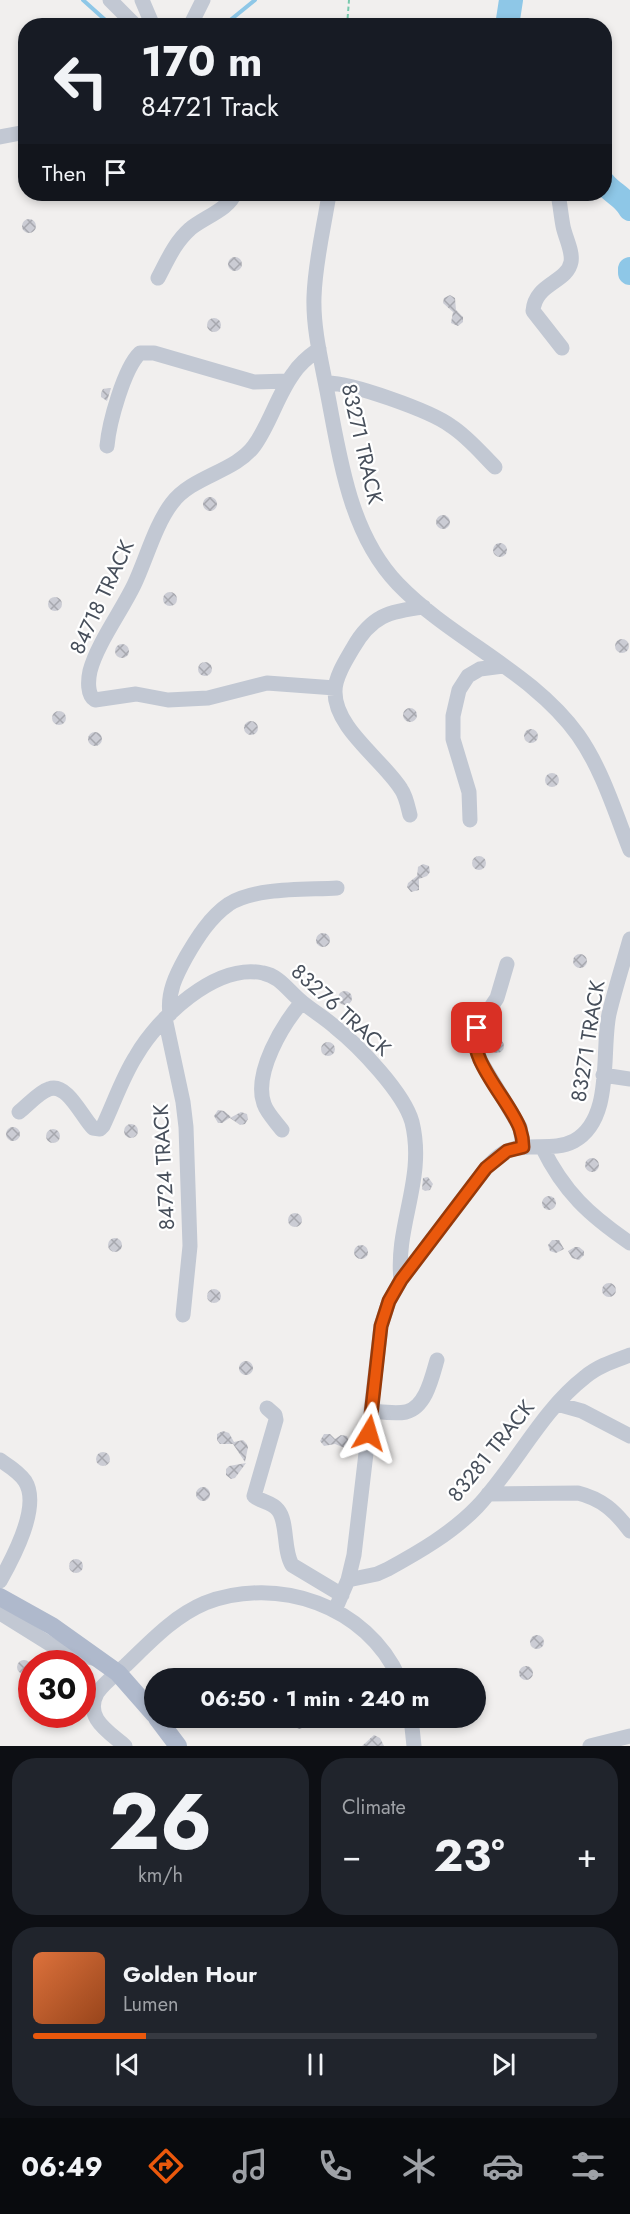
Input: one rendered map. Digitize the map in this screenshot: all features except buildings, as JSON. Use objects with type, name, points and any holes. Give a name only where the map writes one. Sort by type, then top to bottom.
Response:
[{"type":"main road","points":[[0,1597],[52,1626],[118,1672],[144,1702]]},
{"type":"main road","points":[[165,1728],[178,1746]]},
{"type":"street","points":[[110,0],[128,18]]},
{"type":"street","points":[[142,0],[150,18]]},
{"type":"street","points":[[194,18],[203,0]]},
{"type":"street","points":[[0,137],[18,134]]},
{"type":"street","points":[[158,278],[180,240],[206,217],[230,201]]},
{"type":"street","name":"83271 TRACK","points":[[328,201],[314,296],[315,323],[340,458],[350,497],[362,528],[376,557],[399,585],[555,707],[579,736],[608,792],[630,850]]},
{"type":"street","points":[[559,201],[563,226],[572,256],[571,264],[568,270],[537,296],[533,311],[562,348]]},
{"type":"street","name":"84718 TRACK","points":[[319,349],[304,360],[288,381],[260,438],[250,452],[192,486],[172,502],[132,588],[93,663],[89,691],[90,696],[95,700],[136,694],[180,700],[208,698],[267,683],[335,688]]},
{"type":"street","points":[[107,446],[114,408],[132,363],[140,353],[154,353],[254,382],[288,381]]},
{"type":"street","points":[[326,383],[351,386],[445,422],[464,436],[495,467]]},
{"type":"street","points":[[410,815],[402,789],[359,741],[341,714],[337,705],[335,688],[359,638],[372,623],[388,613],[424,606]]},
{"type":"street","points":[[470,820],[470,792],[453,739],[453,716],[463,683],[473,672],[503,666]]},
{"type":"street","points":[[168,1016],[171,992],[183,963],[209,922],[230,903],[261,894],[337,888]]},
{"type":"street","name":"83271 TRACK","points":[[335,1610],[348,1580],[357,1531],[381,1326],[389,1301],[401,1280],[486,1168],[507,1151],[523,1147],[566,1145],[584,1135],[591,1127],[600,1106],[609,1013],[630,939]]},
{"type":"street","points":[[507,964],[497,998],[477,1028],[474,1040],[480,1060],[520,1127],[523,1147]]},
{"type":"street","name":"83276 TRACK","points":[[19,1112],[47,1089],[58,1088],[66,1093],[93,1128],[102,1128],[134,1058],[168,1016],[195,991],[220,979],[254,972],[274,977],[302,1002],[339,1029],[378,1069],[404,1104],[411,1120],[416,1167],[402,1236],[401,1280]]},
{"type":"street","points":[[282,1130],[264,1104],[264,1076],[272,1051],[285,1024],[302,1002]]},
{"type":"street","name":"84724 TRACK","points":[[168,1016],[186,1127],[190,1246],[183,1316]]},
{"type":"street","points":[[603,1076],[630,1079]]},
{"type":"street","points":[[542,1147],[555,1172],[578,1202],[630,1243]]},
{"type":"street","name":"83281 TRACK","points":[[348,1580],[377,1574],[452,1529],[488,1494],[557,1404],[586,1376],[611,1362],[630,1356]]},
{"type":"street","points":[[371,1411],[401,1413],[417,1406],[432,1378],[437,1360]]},
{"type":"street","points":[[557,1404],[591,1415],[630,1436]]},
{"type":"street","points":[[267,1408],[275,1415],[276,1420],[254,1496],[275,1506],[281,1513],[287,1552],[292,1565],[342,1595]]},
{"type":"street","points":[[0,1460],[19,1473],[30,1496],[17,1551],[0,1581]]},
{"type":"street","points":[[488,1494],[578,1493],[591,1496],[612,1509],[630,1532]]},
{"type":"street","points":[[125,1746],[95,1717],[92,1708],[97,1693],[167,1626],[203,1604],[222,1598],[270,1593],[296,1596],[335,1610],[371,1637],[393,1668]]},
{"type":"street","points":[[0,1613],[61,1651],[100,1659]]},
{"type":"street","points":[[412,1728],[415,1746]]},
{"type":"street","points":[[590,1746],[630,1736]]},
{"type":"path","points":[[348,18],[350,0]]},
{"type":"waterway","points":[[83,0],[103,18]]},
{"type":"waterway","points":[[233,18],[255,0]]},
{"type":"waterway","points":[[508,18],[511,0]]},
{"type":"waterway","points":[[612,191],[625,201],[630,209]]},
{"type":"route","points":[[369,1433],[381,1326],[389,1301],[401,1280],[486,1168],[507,1151],[523,1147],[520,1127],[480,1060],[474,1040],[477,1028]]}]
